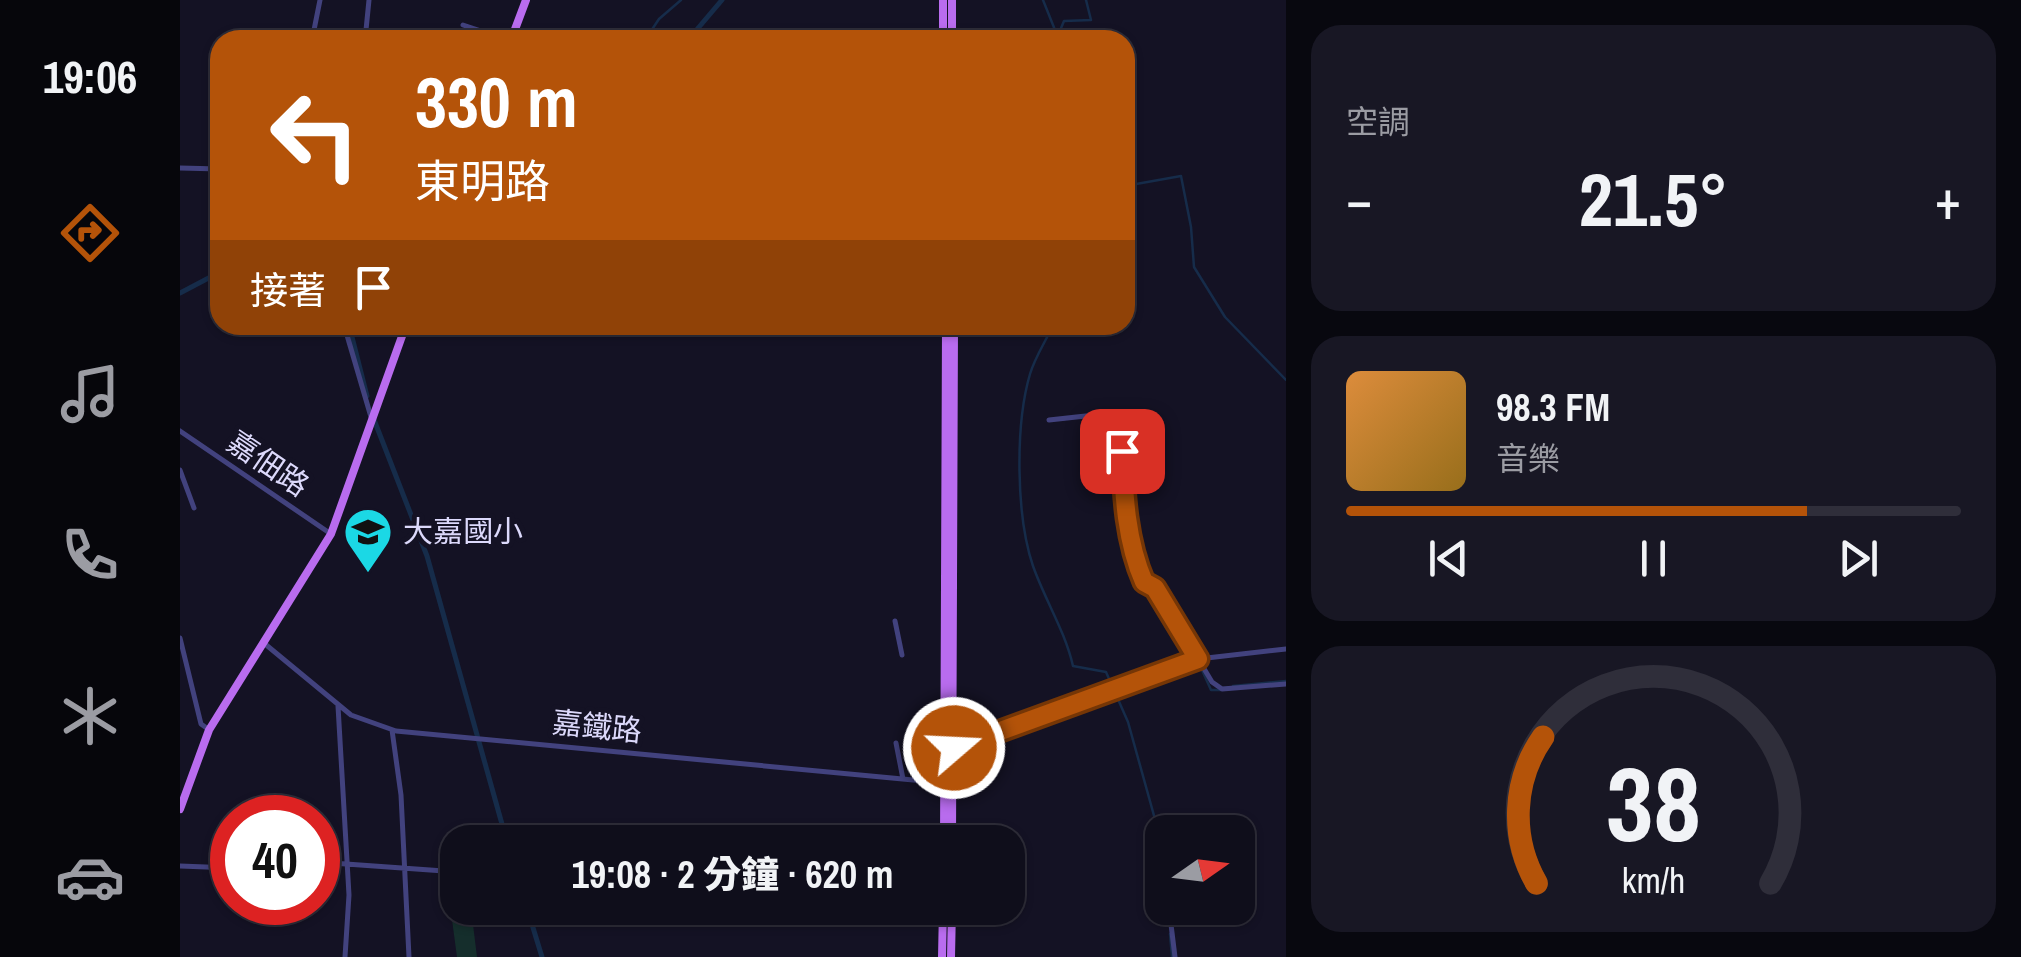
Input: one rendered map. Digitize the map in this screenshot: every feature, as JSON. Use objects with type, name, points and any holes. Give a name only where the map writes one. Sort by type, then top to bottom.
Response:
[{"type":"main road","points":[[514,30],[526,0]]},
{"type":"main road","points":[[943,0],[943,30]]},
{"type":"main road","points":[[952,0],[952,30]]},
{"type":"main road","points":[[180,810],[209,730],[331,534],[403,335]]},
{"type":"main road","points":[[945,825],[950,748],[950,335]]},
{"type":"main road","points":[[949,784],[951,825]]},
{"type":"main road","points":[[942,957],[943,925]]},
{"type":"main road","points":[[952,925],[952,957]]},
{"type":"street","points":[[314,30],[320,0]]},
{"type":"street","points":[[366,30],[369,0]]},
{"type":"street","points":[[463,25],[479,30]]},
{"type":"street","points":[[180,168],[210,169]]},
{"type":"street","points":[[347,335],[368,414],[375,414]]},
{"type":"street","points":[[1049,420],[1122,412],[1123,474],[1136,562],[1144,582],[1155,588],[1206,677],[1222,689],[1286,684]]},
{"type":"street","name":"嘉佃路","points":[[180,431],[331,534]]},
{"type":"street","points":[[180,470],[194,508]]},
{"type":"street","points":[[896,621],[902,654]]},
{"type":"street","points":[[180,638],[201,724],[209,730]]},
{"type":"street","name":"嘉鐵路","points":[[265,644],[351,715],[392,730],[949,784]]},
{"type":"street","points":[[950,748],[1198,659],[1286,649]]},
{"type":"street","points":[[338,706],[348,895],[344,957]]},
{"type":"street","points":[[392,730],[409,957]]},
{"type":"street","points":[[896,743],[904,778]]},
{"type":"street","points":[[340,863],[440,871]]},
{"type":"street","points":[[180,866],[210,867]]},
{"type":"street","points":[[1171,925],[1175,957]]},
{"type":"green space","points":[[453,925],[473,925],[477,957],[457,957]]},
{"type":"waterway","points":[[652,30],[681,0]]},
{"type":"waterway","points":[[696,30],[722,0]]},
{"type":"waterway","points":[[1043,0],[1055,30]]},
{"type":"waterway","points":[[1060,30],[1064,21],[1091,20],[1086,0]]},
{"type":"waterway","points":[[1135,184],[1181,176],[1194,267],[1225,317],[1286,380]]},
{"type":"waterway","points":[[180,293],[210,277]]},
{"type":"waterway","points":[[352,335],[367,396]]},
{"type":"waterway","points":[[1048,335],[1030,374],[1022,418],[1019,470],[1027,545],[1073,666],[1106,672],[1128,722],[1154,815]]},
{"type":"waterway","points":[[373,417],[427,556],[502,825]]},
{"type":"waterway","points":[[1126,444],[1127,433]]},
{"type":"waterway","points":[[1202,670],[1211,690],[1221,690]]},
{"type":"waterway","points":[[1233,686],[1286,681]]},
{"type":"waterway","points":[[532,925],[542,957]]},
{"type":"waterway","points":[[1170,934],[1172,957]]},
{"type":"place","name":"大嘉國小","points":[[368,574]]},
{"type":"route","points":[[954,748],[1198,659],[1155,588],[1144,582],[1139,572],[1129,534],[1122,451]]}]
